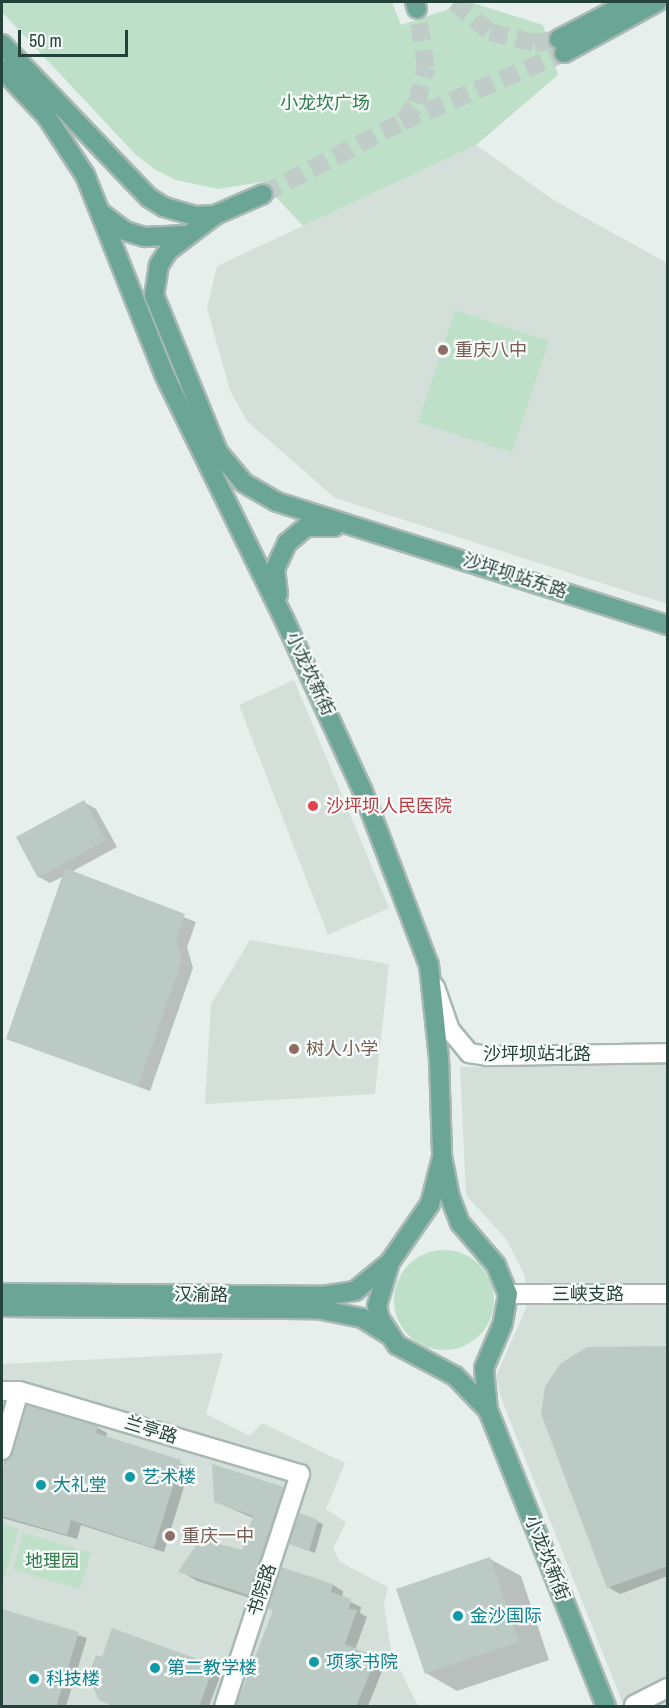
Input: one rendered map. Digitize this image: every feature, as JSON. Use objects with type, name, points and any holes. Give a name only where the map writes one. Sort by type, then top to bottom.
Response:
[{"type":"main road","points":[[630,2],[561,46],[657,2]]},
{"type":"main road","points":[[2,44],[147,197],[180,214],[214,215]]},
{"type":"main road","points":[[2,69],[47,117],[72,153],[101,213],[126,231],[144,237],[164,239],[188,234]]},
{"type":"main road","points":[[86,135],[101,213]]},
{"type":"main road","points":[[263,194],[214,215],[188,234],[159,265],[154,295],[218,453],[231,470],[258,494],[363,529]]},
{"type":"main road","name":"小龙坎新街","points":[[101,213],[164,374],[284,619],[362,789],[429,965],[439,1058],[442,1156],[460,1223],[496,1265],[508,1294],[502,1323],[484,1368],[488,1410],[606,1707]]},
{"type":"main road","points":[[284,619],[275,569],[287,543],[306,527],[363,529]]},
{"type":"main road","name":"沙坪坝站东路","points":[[363,529],[668,625]]},
{"type":"main road","name":"小龙坎新街","points":[[442,1156],[430,1204],[390,1262],[377,1306],[388,1334],[408,1354],[455,1376],[488,1410]]},
{"type":"main road","name":"汉渝路","points":[[2,1293],[323,1296],[355,1291],[390,1262]]},
{"type":"main road","name":"汉渝路","points":[[2,1307],[317,1309],[362,1318],[388,1334]]},
{"type":"street","name":"沙坪坝站北路","points":[[429,965],[450,1030],[469,1053],[668,1053]]},
{"type":"street","name":"三峡支路","points":[[508,1294],[668,1294]]},
{"type":"street","points":[[2,1450],[10,1391]]},
{"type":"street","name":"兰亭路","points":[[10,1391],[300,1474]]},
{"type":"street","name":"书院路","points":[[224,1707],[300,1474]]},
{"type":"street","points":[[634,1704],[668,1688]]},
{"type":"shaded area","name":"重庆八中","points":[[476,145],[555,201],[667,263],[667,604],[335,498],[247,421],[230,391],[207,308],[217,266]]},
{"type":"shaded area","name":"沙坪坝人民医院","points":[[294,680],[389,908],[328,935],[239,705]]},
{"type":"shaded area","name":"树人小学","points":[[250,940],[389,964],[375,1094],[205,1104],[211,1004]]},
{"type":"shaded area","points":[[667,1063],[667,1706],[624,1706],[501,1398],[496,1376],[526,1308],[525,1276],[506,1239],[466,1195],[460,1067]]},
{"type":"shaded area","name":"重庆一中","points":[[223,1353],[206,1414],[250,1436],[262,1423],[345,1463],[326,1509],[346,1522],[333,1549],[340,1562],[388,1587],[384,1605],[391,1651],[418,1706],[2,1706],[2,1364]]},
{"type":"green space","name":"小龙坎广场","points":[[2,2],[392,2],[401,25],[470,2],[543,25],[558,75],[476,145],[303,226],[262,182],[218,189],[176,180],[156,170],[136,155],[2,12]]},
{"type":"green space","points":[[455,310],[549,341],[512,453],[418,422]]},
{"type":"green space","points":[[444,1250],[472,1258],[486,1272],[494,1300],[486,1328],[472,1342],[444,1350],[416,1342],[402,1328],[394,1300],[402,1272],[416,1258]]},
{"type":"green space","points":[[2,1524],[19,1529],[3,1583],[2,1583]]},
{"type":"green space","name":"地理园","points":[[23,1533],[91,1553],[80,1589],[13,1569]]},
{"type":"building","points":[[84,800],[106,840],[38,878],[16,837]]},
{"type":"building","points":[[65,868],[185,914],[176,940],[182,960],[138,1086],[6,1039]]},
{"type":"building","points":[[668,1346],[668,1566],[607,1588],[541,1414],[545,1387],[560,1364],[587,1347]]},
{"type":"building","points":[[27,1405],[98,1426],[96,1433],[181,1460],[154,1548],[71,1520],[67,1535],[2,1516],[2,1467],[13,1453]]},
{"type":"building","points":[[212,1464],[284,1487],[248,1595],[178,1572],[200,1539],[242,1550],[253,1516],[214,1502]]},
{"type":"building","points":[[299,1513],[318,1520],[309,1551],[289,1544]]},
{"type":"building","name":"金沙国际","points":[[490,1557],[519,1642],[425,1674],[396,1589]]},
{"type":"building","name":"项家书院","points":[[281,1567],[333,1584],[331,1592],[351,1599],[349,1609],[357,1610],[345,1644],[376,1657],[356,1707],[236,1707],[273,1610],[268,1609]]},
{"type":"building","name":"科技楼","points":[[2,1609],[79,1632],[56,1707],[2,1707]]},
{"type":"building","name":"第二教学楼","points":[[112,1628],[214,1665],[199,1707],[115,1707],[99,1700],[88,1676],[96,1655],[102,1657]]},
{"type":"tunnel","points":[[454,2],[490,32],[534,43],[559,39]]},
{"type":"tunnel","points":[[403,121],[417,103],[426,68],[417,9]]},
{"type":"tunnel","points":[[263,194],[402,122],[564,53]]},
{"type":"place","name":"重庆八中","points":[[443,350]]},
{"type":"place","name":"沙坪坝人民医院","points":[[313,806]]},
{"type":"place","name":"树人小学","points":[[294,1049]]},
{"type":"place","name":"艺术楼","points":[[130,1477]]},
{"type":"place","name":"大礼堂","points":[[41,1485]]},
{"type":"place","name":"重庆一中","points":[[170,1536]]},
{"type":"place","name":"金沙国际","points":[[458,1616]]},
{"type":"place","name":"项家书院","points":[[314,1662]]},
{"type":"place","name":"第二教学楼","points":[[155,1668]]},
{"type":"place","name":"科技楼","points":[[34,1679]]}]
